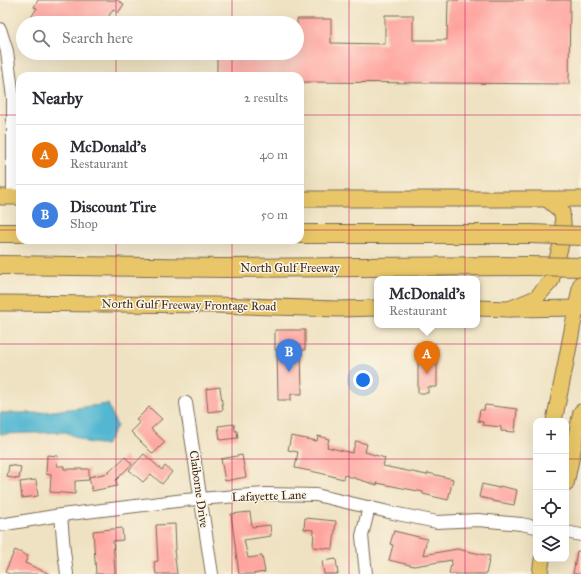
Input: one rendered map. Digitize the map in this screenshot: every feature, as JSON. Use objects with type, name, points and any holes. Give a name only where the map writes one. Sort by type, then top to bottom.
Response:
[{"type":"highway","points":[[0,233],[16,233]]},
{"type":"highway","points":[[304,234],[530,234],[581,236]]},
{"type":"highway","name":"North Gulf Freeway","points":[[0,264],[224,268],[528,266],[581,268]]},
{"type":"main road","points":[[304,199],[581,200]]},
{"type":"main road","points":[[509,309],[536,298],[551,281],[564,233],[562,212],[548,200]]},
{"type":"main road","points":[[555,418],[577,310],[581,282]]},
{"type":"main road","name":"North Gulf Freeway Frontage Road","points":[[0,303],[206,305],[338,309],[374,308]]},
{"type":"main road","points":[[480,308],[577,310]]},
{"type":"main road","points":[[569,470],[581,412]]},
{"type":"main road","points":[[540,574],[542,562]]},
{"type":"street","points":[[0,29],[7,51],[13,98],[11,197]]},
{"type":"street","name":"Claiborne Drive","points":[[186,404],[212,574]]},
{"type":"street","name":"Lafayette Lane","points":[[0,525],[61,515],[185,500],[265,494],[316,495],[437,522],[478,520],[533,526]]},
{"type":"street","points":[[366,574],[362,536],[369,507]]},
{"type":"street","points":[[61,515],[67,574]]},
{"type":"street","points":[[569,533],[581,535]]},
{"type":"water","points":[[108,404],[117,426],[106,445],[86,442],[66,432],[0,434],[0,413],[38,413]]},
{"type":"building","points":[[38,0],[117,0],[124,4],[118,13],[113,9],[109,16],[32,16],[37,8],[34,7]]},
{"type":"building","points":[[448,0],[570,0],[569,84],[304,82],[304,72],[217,72],[217,60],[304,60],[304,19],[331,19],[331,43],[385,44],[385,15],[413,15],[413,40],[447,40]]},
{"type":"building","points":[[275,330],[305,330],[305,350],[301,350],[302,394],[291,394],[291,400],[278,400]]},
{"type":"building","points":[[418,344],[434,344],[434,361],[437,362],[437,387],[428,387],[428,393],[418,393]]},
{"type":"building","points":[[220,387],[223,410],[208,412],[206,389]]},
{"type":"building","points":[[485,405],[517,409],[515,432],[501,431],[501,427],[483,425],[483,422],[478,421],[480,410],[484,410]]},
{"type":"building","points":[[149,407],[162,419],[151,429],[165,442],[153,454],[131,432],[140,423],[136,420]]},
{"type":"building","points":[[234,424],[238,438],[220,440],[218,426]]},
{"type":"building","points":[[291,436],[317,441],[318,436],[329,439],[327,447],[352,453],[356,441],[367,444],[365,452],[385,458],[383,466],[427,475],[428,473],[453,479],[448,500],[423,494],[423,492],[377,483],[377,485],[344,475],[343,479],[295,468],[298,452],[288,450]]},
{"type":"building","points":[[144,454],[162,470],[165,466],[172,472],[162,484],[151,474],[143,482],[129,470]]},
{"type":"building","points":[[47,455],[58,456],[57,466],[64,466],[64,469],[89,469],[89,480],[75,481],[75,494],[50,492],[51,475],[46,474]]},
{"type":"building","points":[[242,455],[246,477],[225,481],[221,459]]},
{"type":"building","points":[[125,457],[132,464],[116,480],[117,486],[92,491],[89,477],[108,473]]},
{"type":"building","points":[[9,465],[21,467],[19,479],[7,477]]},
{"type":"building","points":[[36,480],[38,496],[22,498],[20,482]]},
{"type":"building","points":[[482,484],[517,490],[514,505],[479,497]]},
{"type":"building","points":[[250,512],[252,527],[270,525],[271,536],[244,540],[248,558],[262,556],[265,572],[239,574],[231,514]]},
{"type":"building","points":[[305,518],[336,521],[333,549],[313,547],[314,530],[304,529]]},
{"type":"building","points":[[175,524],[176,550],[174,550],[177,574],[156,574],[154,562],[158,561],[156,525]]},
{"type":"building","points":[[122,528],[123,540],[113,541],[115,574],[96,574],[93,531]]},
{"type":"building","points":[[394,531],[427,539],[423,555],[457,549],[490,556],[486,574],[449,574],[452,560],[414,566],[389,560],[393,545],[390,544]]},
{"type":"building","points":[[15,550],[28,556],[25,563],[50,574],[10,574],[5,572]]},
{"type":"building","points":[[577,551],[581,551],[581,574],[573,574]]},
{"type":"building","points":[[336,559],[338,574],[324,574],[322,561]]},
{"type":"place","name":"Discount Tire","points":[[289,372]]},
{"type":"place","name":"McDonald's","points":[[427,374]]}]
